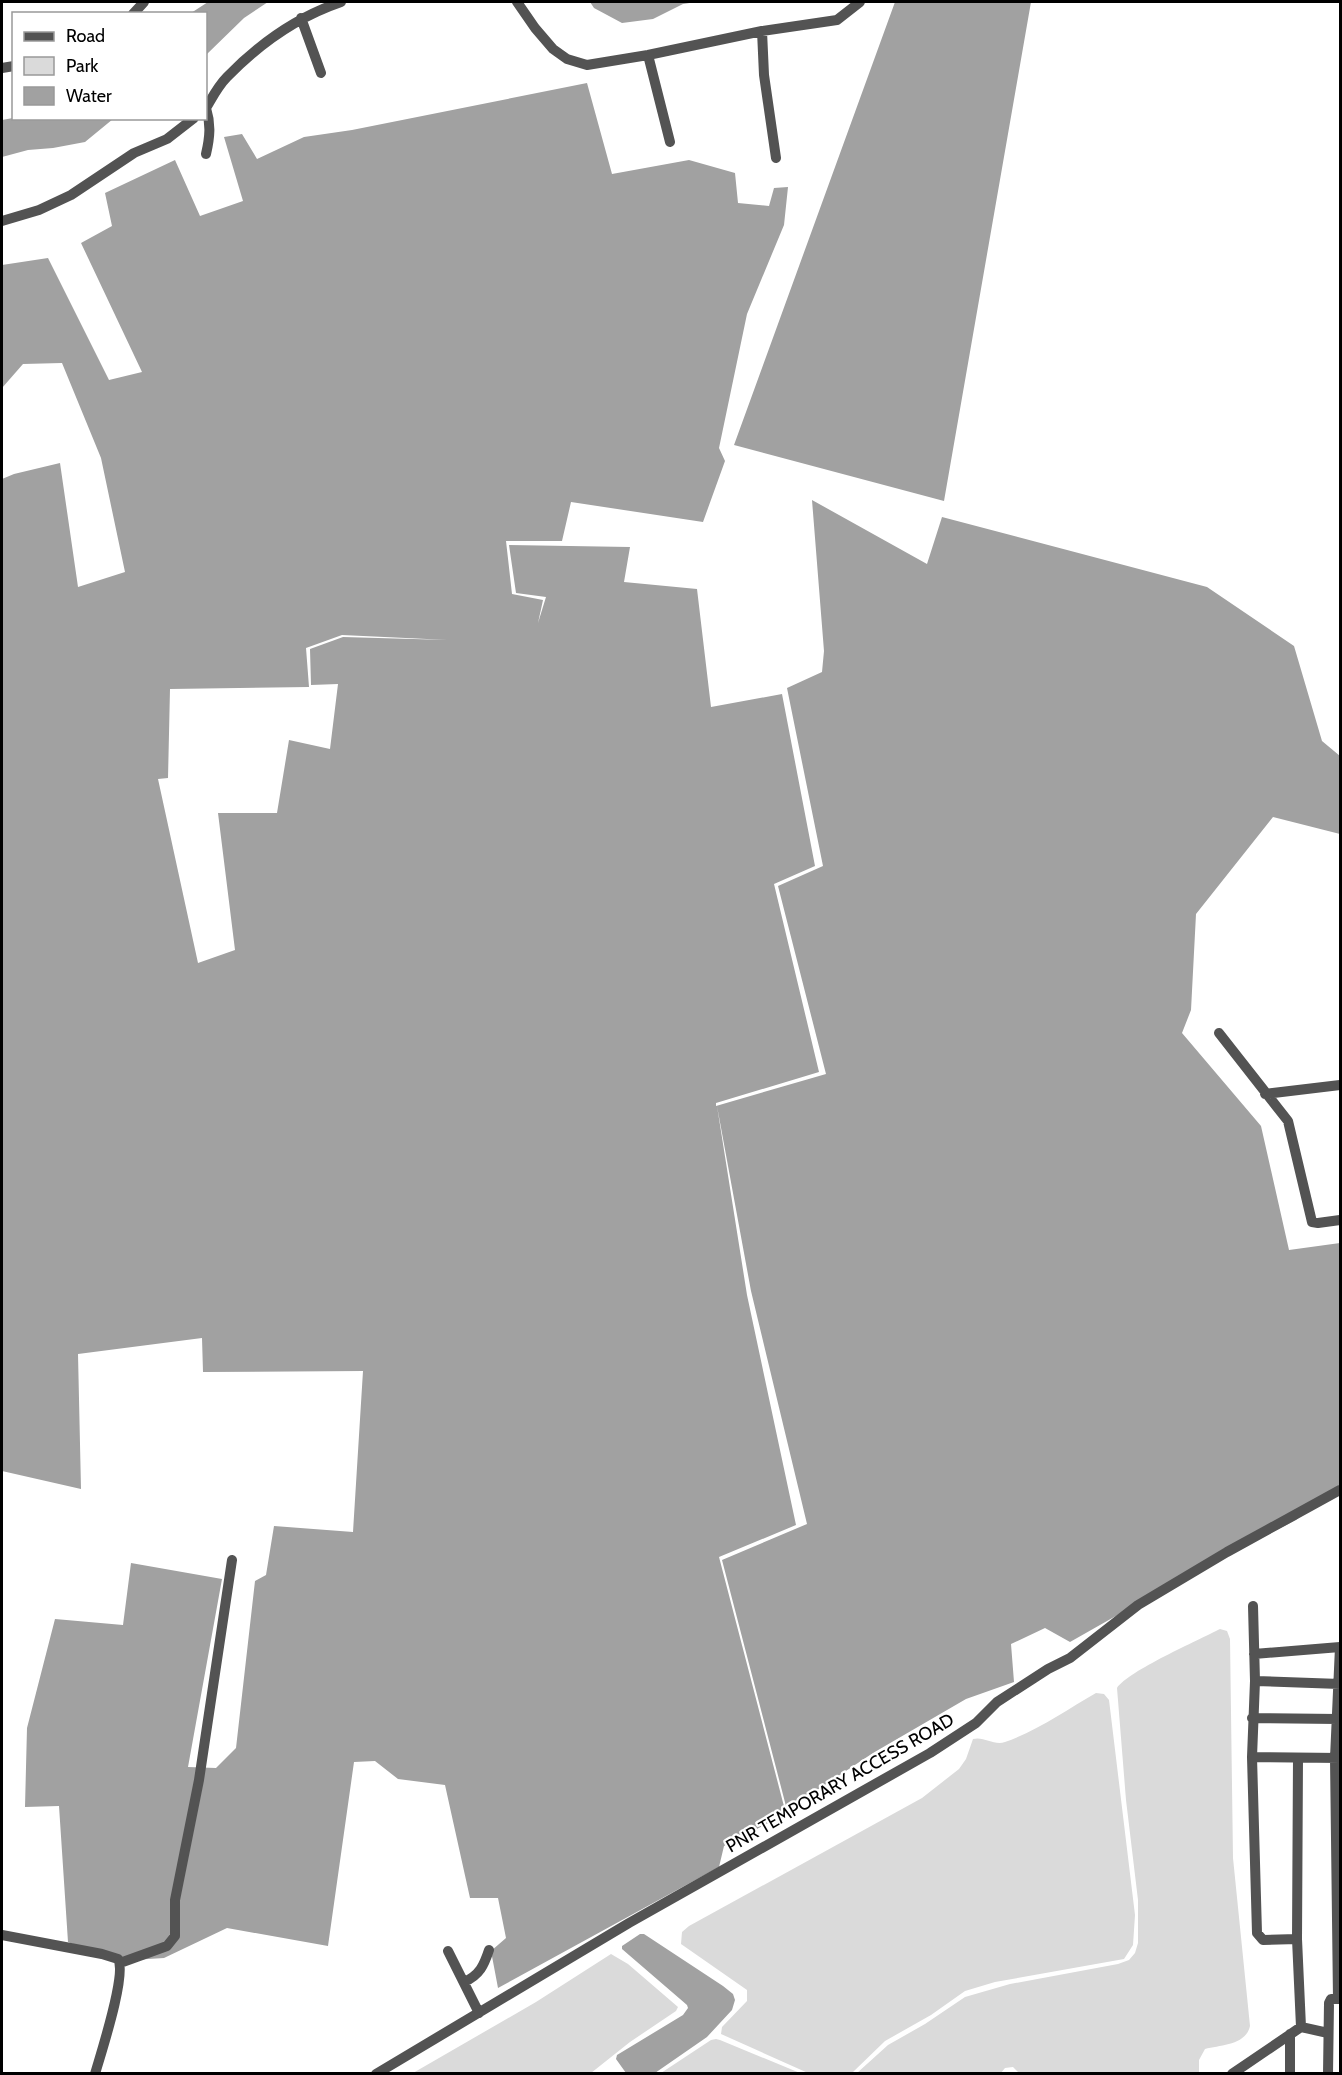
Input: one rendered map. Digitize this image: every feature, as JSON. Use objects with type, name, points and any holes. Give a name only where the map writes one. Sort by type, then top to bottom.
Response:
[{"type":"street","points":[[207,106],[225,79],[266,42],[301,18],[341,2]]},
{"type":"street","points":[[517,2],[553,50],[567,59],[587,65],[648,55],[762,31],[837,20],[860,2]]},
{"type":"street","points":[[301,18],[321,73]]},
{"type":"street","points":[[762,31],[764,75],[776,158]]},
{"type":"street","points":[[648,55],[670,142]]},
{"type":"street","points":[[206,154],[210,137],[207,112]]},
{"type":"street","points":[[2,221],[39,210],[71,195],[134,153],[167,139],[191,120]]},
{"type":"street","points":[[1219,1033],[1288,1121],[1312,1222],[1341,1220]]},
{"type":"street","points":[[1265,1094],[1341,1085]]},
{"type":"street","name":"PNR TEMPORARY ACCESS ROAD","points":[[376,2073],[629,1923],[930,1753],[976,1723],[997,1702],[1048,1669],[1070,1658],[1138,1605],[1227,1552],[1341,1490]]},
{"type":"street","points":[[120,1963],[167,1946],[175,1936],[176,1900],[199,1780],[232,1560]]},
{"type":"street","points":[[1253,1606],[1255,1681],[1252,1757],[1257,1934],[1263,1940],[1297,1939]]},
{"type":"street","points":[[1254,1654],[1340,1647],[1339,1999],[1330,2000],[1328,2073]]},
{"type":"street","points":[[1255,1681],[1340,1684]]},
{"type":"street","points":[[1252,1718],[1338,1719]]},
{"type":"street","points":[[1252,1757],[1338,1758]]},
{"type":"street","points":[[1298,1758],[1297,1939],[1301,2027]]},
{"type":"street","points":[[2,1935],[118,1959],[119,1979],[110,2024],[95,2073]]},
{"type":"street","points":[[464,1982],[481,1970],[489,1950]]},
{"type":"street","points":[[448,1951],[479,2013]]},
{"type":"street","points":[[1238,2071],[1301,2027],[1328,2033]]},
{"type":"street","points":[[1290,2034],[1290,2073]]},
{"type":"green space","points":[[1220,1629],[1227,1631],[1230,1639],[1233,1858],[1250,2026],[1244,2037],[1232,2043],[1205,2049],[1199,2060],[1199,2073],[1020,2074],[1013,2067],[1005,2068],[1000,2074],[857,2073],[888,2045],[965,1997],[1010,1984],[1118,1964],[1129,1960],[1135,1953],[1138,1943],[1138,1900],[1126,1800],[1117,1688],[1135,1673]]},
{"type":"green space","points":[[1096,1693],[1104,1694],[1109,1700],[1135,1915],[1133,1945],[1124,1959],[995,1982],[965,1991],[931,2015],[885,2041],[852,2073],[808,2073],[721,2034],[722,2027],[747,2001],[747,1990],[681,1944],[682,1932],[689,1926],[922,1798],[959,1769],[966,1759],[973,1739],[1001,1743],[1016,1738]]},
{"type":"green space","points":[[611,1954],[628,1964],[678,2007],[676,2011],[630,2042],[591,2073],[413,2073],[536,2002]]},
{"type":"green space","points":[[716,2039],[720,2040],[800,2073],[661,2073]]},
{"type":"water","points":[[208,2],[268,2],[244,18],[207,54],[207,12],[193,12]]},
{"type":"water","points":[[590,2],[696,2],[683,4],[653,19],[622,23],[594,8]]},
{"type":"water","points":[[895,2],[1031,2],[944,501],[734,445]]},
{"type":"water","points":[[587,83],[612,174],[689,160],[735,173],[738,203],[769,206],[774,188],[788,187],[784,225],[747,314],[719,448],[725,461],[703,522],[571,502],[562,541],[506,541],[512,594],[543,600],[538,623],[546,597],[516,593],[509,545],[630,547],[624,582],[697,589],[711,707],[782,694],[815,866],[774,884],[819,1072],[716,1103],[716,1106],[826,1074],[778,886],[823,866],[787,688],[822,672],[824,651],[812,500],[927,564],[942,517],[1207,587],[1294,646],[1322,741],[1340,756],[1340,834],[1273,817],[1196,914],[1191,1010],[1182,1033],[1261,1126],[1289,1250],[1340,1243],[1340,1485],[1296,1520],[1174,1583],[1070,1642],[1045,1628],[1011,1644],[1014,1682],[966,1699],[873,1753],[787,1810],[722,1560],[807,1524],[751,1291],[717,1106],[747,1295],[796,1525],[719,1557],[786,1814],[724,1846],[719,1867],[498,1988],[491,1951],[506,1938],[498,1898],[470,1898],[445,1785],[398,1779],[375,1761],[354,1762],[328,1946],[227,1928],[164,1958],[116,1961],[68,1942],[59,1806],[25,1807],[27,1728],[55,1619],[123,1625],[131,1563],[222,1579],[188,1767],[216,1768],[236,1748],[255,1581],[266,1575],[274,1526],[353,1532],[363,1371],[203,1372],[202,1338],[78,1354],[81,1489],[2,1471],[2,479],[60,463],[78,587],[125,572],[101,458],[62,363],[23,364],[2,388],[2,265],[48,258],[109,380],[142,372],[81,243],[112,226],[105,193],[175,160],[200,216],[243,201],[224,137],[242,134],[257,159],[304,137],[352,130]],"holes":[[[342,635],[448,640],[343,637],[310,649],[311,685],[338,684],[330,749],[289,740],[277,813],[218,813],[235,950],[198,963],[158,779],[168,778],[170,689],[309,687],[306,648]]]},
{"type":"water","points":[[12,118],[12,120],[112,120],[85,142],[28,150],[2,157],[2,120]]},
{"type":"water","points":[[640,1934],[644,1934],[723,1986],[733,1994],[735,2000],[732,2010],[707,2037],[655,2073],[626,2073],[616,2059],[617,2055],[683,2015],[688,2008],[622,1949],[622,1946]]}]
